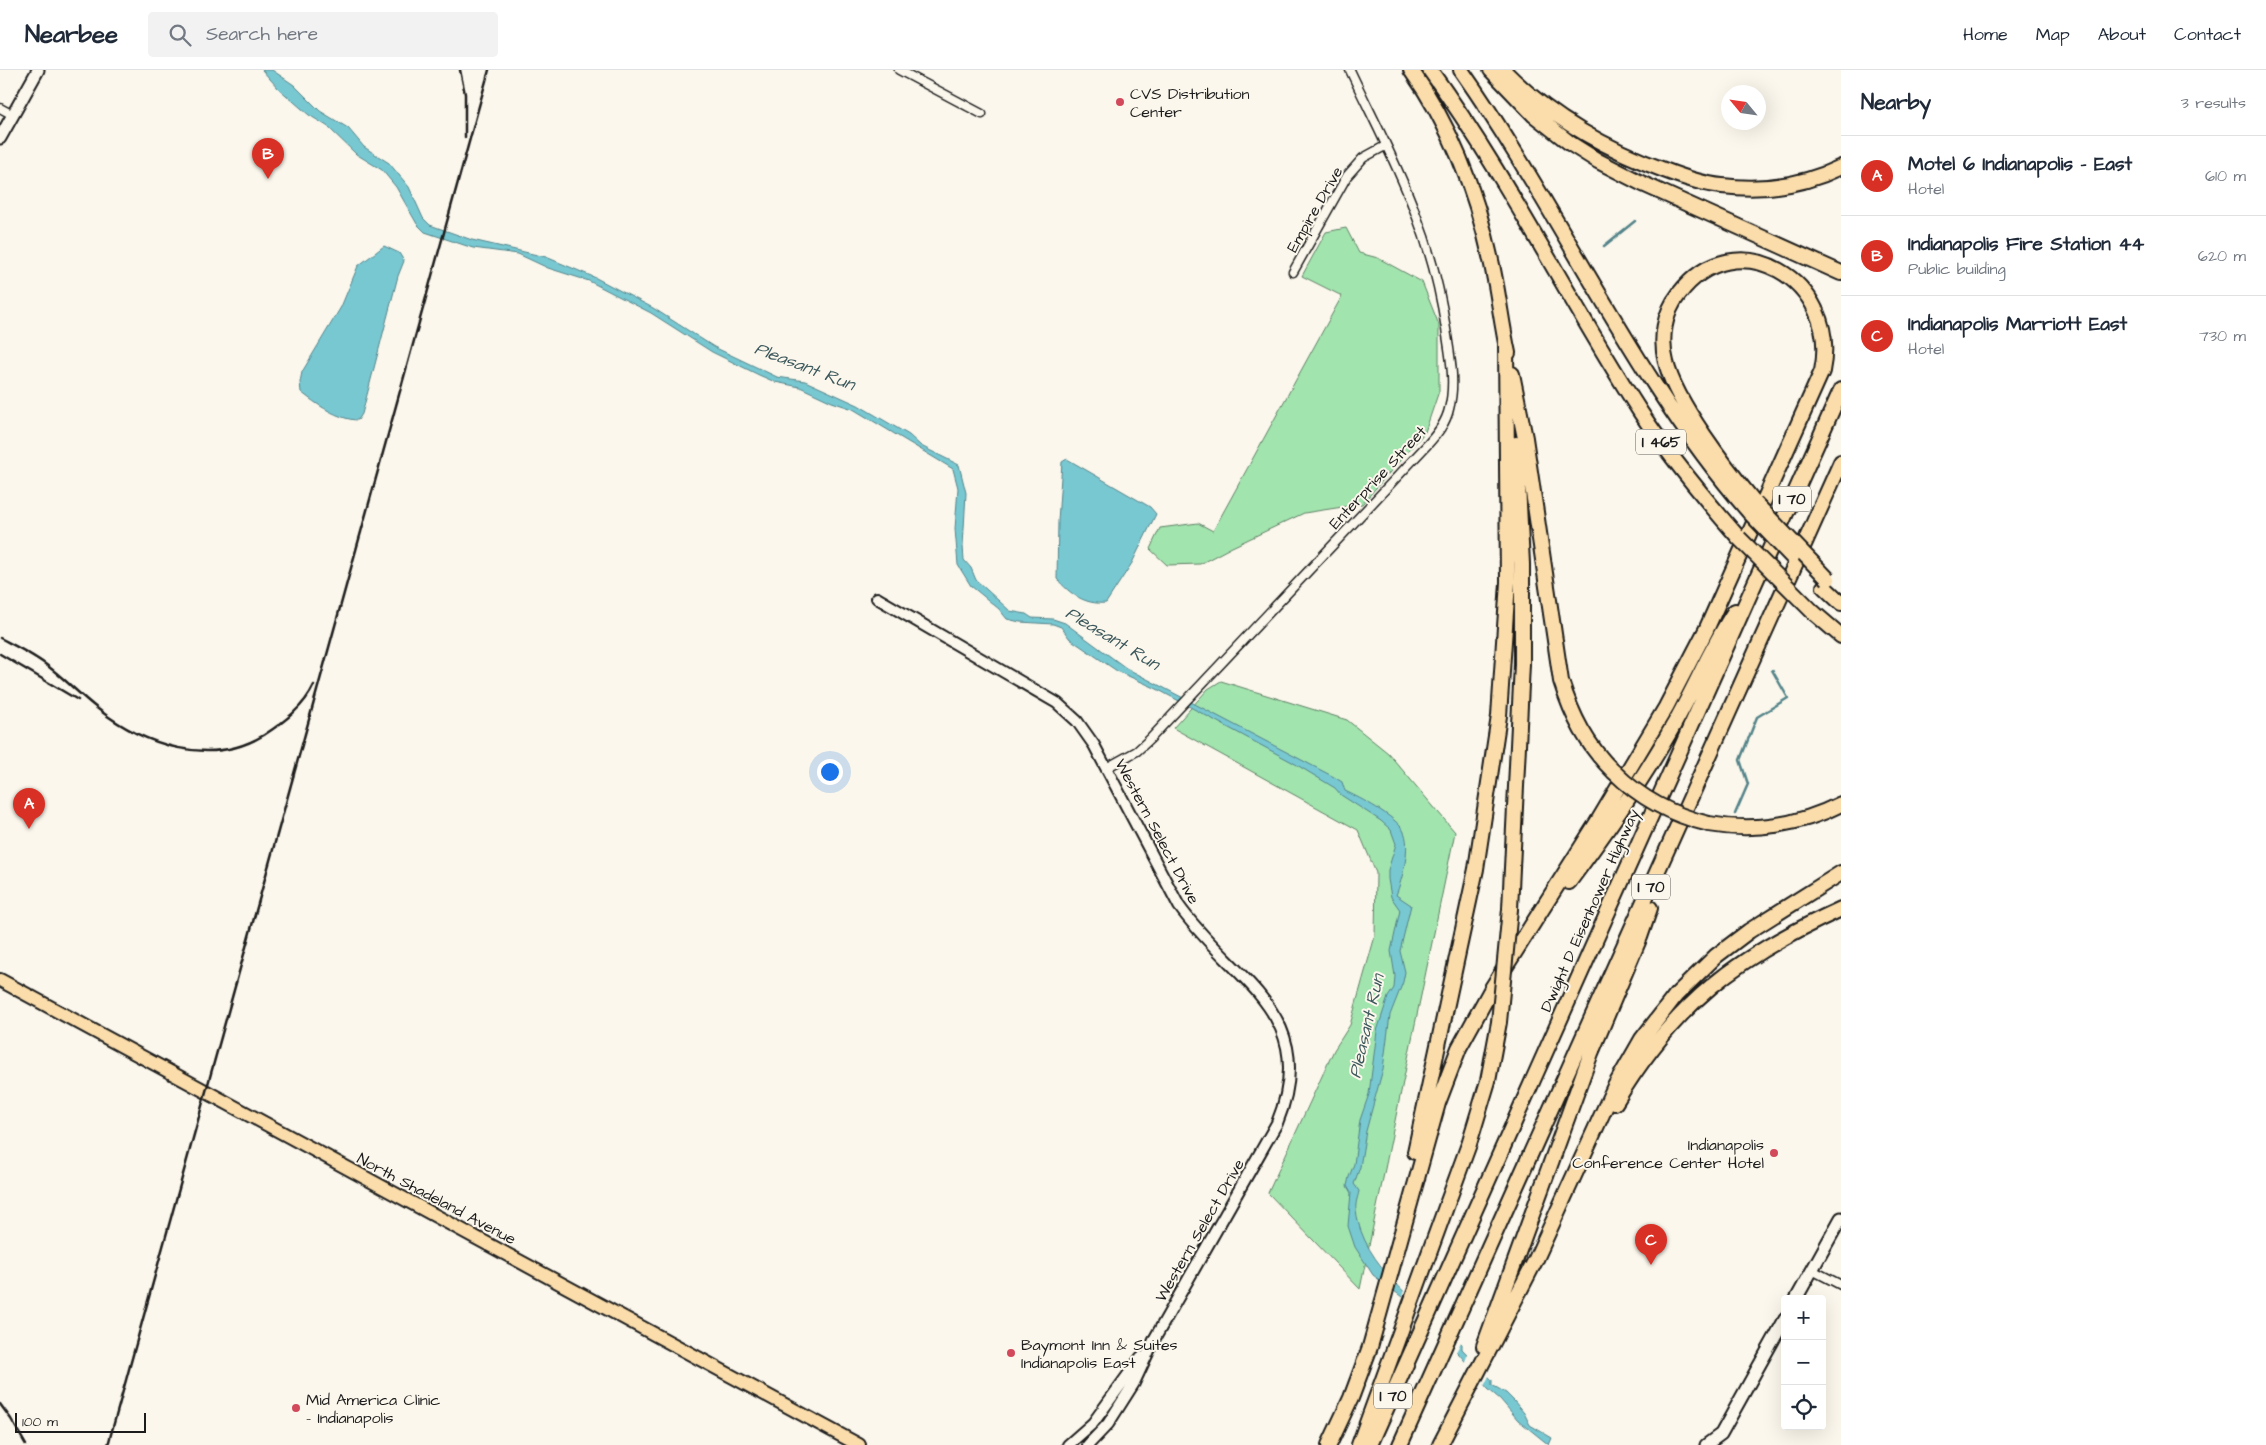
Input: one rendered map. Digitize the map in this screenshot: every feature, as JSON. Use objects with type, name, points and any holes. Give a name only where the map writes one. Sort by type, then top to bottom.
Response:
[{"type":"highway","points":[[1411,70],[1438,114],[1472,191],[1496,284],[1525,438],[1561,681],[1572,712],[1584,737],[1592,749],[1632,789],[1659,807],[1709,824],[1737,828],[1769,826],[1806,818],[1841,804]]},
{"type":"highway","name":"I 465","points":[[1430,70],[1495,165],[1642,414],[1692,483],[1739,538],[1813,612],[1841,636]]},
{"type":"highway","name":"I 465","points":[[1461,70],[1528,172],[1656,390],[1696,447],[1752,508],[1826,583],[1841,603]]},
{"type":"highway","points":[[1491,70],[1540,120],[1571,144],[1598,161],[1641,183],[1841,273]]},
{"type":"highway","points":[[1503,70],[1546,107],[1594,138],[1648,164],[1690,179],[1721,186],[1769,187],[1799,182],[1826,174],[1841,167]]},
{"type":"highway","points":[[1328,1445],[1356,1385],[1382,1310],[1444,1082],[1464,1037],[1503,971],[1632,766],[1684,674],[1710,621],[1822,371],[1827,351],[1826,332],[1822,312],[1813,296],[1795,278],[1780,269],[1754,261],[1742,260],[1714,266],[1695,276],[1688,283],[1676,298],[1668,314],[1663,344],[1668,370],[1681,396],[1752,508]]},
{"type":"highway","points":[[1401,1235],[1410,1173],[1476,869],[1499,716],[1508,572],[1506,344]]},
{"type":"highway","name":"Dwight D Eisenhower Highway","points":[[1370,1445],[1841,390]]},
{"type":"highway","points":[[1360,1445],[1477,1120],[1488,1081],[1499,1022],[1510,909],[1522,655],[1522,564],[1516,439],[1517,400]]},
{"type":"highway","name":"I 70","points":[[1400,1445],[1841,462]]},
{"type":"highway","points":[[1503,971],[1600,839],[1650,765],[1675,723],[1720,634],[1758,574]]},
{"type":"highway","points":[[1826,583],[1841,591]]},
{"type":"highway","points":[[1440,1445],[1476,1375],[1489,1343],[1591,1053],[1640,937],[1673,838]]},
{"type":"highway","points":[[1489,1343],[1536,1259],[1627,1063],[1650,1028],[1681,990],[1706,965],[1739,939],[1841,874]]},
{"type":"highway","points":[[1587,1149],[1640,1064],[1670,1026],[1693,1002],[1724,976],[1764,948],[1792,932],[1841,909]]},
{"type":"main road","points":[[0,138],[38,70]]},
{"type":"main road","name":"North Shadeland Avenue","points":[[0,980],[859,1445]]},
{"type":"main road","points":[[1798,1295],[1841,1218]]},
{"type":"main road","points":[[1706,1445],[1722,1439],[1781,1327]]},
{"type":"street","points":[[899,70],[982,114]]},
{"type":"street","name":"Enterprise Street","points":[[1108,768],[1144,744],[1174,714],[1428,444],[1442,428],[1449,409],[1452,393],[1451,361],[1445,317],[1435,274],[1416,212],[1350,70]]},
{"type":"street","points":[[0,108],[13,115]]},
{"type":"street","name":"Empire Drive","points":[[1293,272],[1347,176],[1363,158],[1385,146]]},
{"type":"street","name":"Western Select Drive","points":[[877,598],[977,655],[1064,708],[1085,730],[1108,768],[1176,901],[1193,924],[1264,998],[1282,1029],[1288,1057],[1288,1092],[1277,1124],[1155,1338],[1134,1383],[1108,1424],[1088,1445]]},
{"type":"street","points":[[1812,1270],[1841,1285]]},
{"type":"street","name":"Western Select Drive","points":[[1068,1445],[1093,1423],[1155,1338]]},
{"type":"green space","points":[[1346,228],[1359,253],[1378,258],[1422,282],[1439,325],[1439,391],[1425,432],[1362,504],[1304,513],[1200,564],[1167,565],[1150,549],[1160,528],[1198,523],[1213,531],[1342,296],[1302,276],[1326,232]]},
{"type":"green space","points":[[1221,681],[1347,720],[1388,753],[1455,832],[1360,1289],[1268,1193],[1334,1050],[1350,1025],[1375,936],[1376,873],[1358,830],[1173,728],[1208,689]]},
{"type":"water","name":"Pleasant Run","points":[[262,70],[272,70],[294,85],[320,111],[348,128],[364,147],[389,163],[409,187],[423,218],[430,225],[472,240],[546,257],[596,278],[653,308],[714,347],[777,377],[805,381],[858,405],[909,435],[921,446],[959,465],[966,493],[964,560],[971,568],[976,580],[1010,611],[1026,614],[1032,618],[1053,619],[1065,623],[1126,668],[1334,777],[1342,782],[1345,791],[1377,808],[1399,825],[1406,836],[1407,844],[1403,872],[1396,895],[1411,905],[1400,951],[1405,972],[1390,1015],[1383,1069],[1366,1131],[1360,1167],[1354,1184],[1359,1191],[1356,1207],[1361,1230],[1370,1249],[1382,1267],[1413,1300],[1462,1344],[1462,1349],[1492,1380],[1492,1385],[1506,1393],[1514,1401],[1524,1413],[1530,1425],[1552,1438],[1549,1445],[1518,1420],[1500,1399],[1488,1389],[1459,1354],[1402,1297],[1373,1275],[1355,1247],[1348,1226],[1351,1193],[1347,1186],[1354,1164],[1360,1120],[1369,1094],[1377,1031],[1388,997],[1394,988],[1395,976],[1391,951],[1400,910],[1391,897],[1388,879],[1388,870],[1396,844],[1391,830],[1381,821],[1341,795],[1335,788],[1292,762],[1155,688],[1117,671],[1070,639],[1061,627],[1053,624],[1020,622],[1007,619],[999,609],[971,586],[958,565],[955,529],[958,488],[953,469],[853,409],[832,402],[800,387],[775,382],[759,375],[712,352],[651,313],[589,281],[548,268],[518,254],[473,248],[425,232],[417,224],[396,187],[382,170],[356,154],[327,126],[309,115],[278,88]]},
{"type":"water","points":[[384,246],[399,253],[404,261],[398,276],[362,414],[358,420],[351,419],[328,410],[307,397],[301,392],[300,382],[302,372],[341,307],[358,266]]},
{"type":"water","points":[[1067,459],[1150,507],[1156,514],[1132,563],[1106,603],[1091,602],[1078,597],[1057,579],[1062,462]]},
{"type":"pier","points":[[1405,1287],[1462,1340],[1455,1354],[1401,1300]]},
{"type":"pier","points":[[1469,1351],[1490,1374],[1483,1388],[1464,1364]]},
{"type":"waterway","points":[[1604,246],[1635,221]]},
{"type":"waterway","points":[[1735,814],[1748,784],[1740,760],[1757,717],[1788,698],[1772,670]]},
{"type":"railway","points":[[460,70],[465,94],[465,137]]},
{"type":"railway","points":[[108,1445],[489,70]]},
{"type":"railway","points":[[0,638],[43,663],[116,722],[156,742],[178,748],[200,751],[222,750],[243,745],[264,735],[286,719],[305,700],[314,685]]},
{"type":"railway","points":[[0,654],[78,700]]},
{"type":"railway","points":[[0,1404],[26,1445]]},
{"type":"place","name":"CVS Distribution Center","points":[[1120,102]]},
{"type":"place","name":"Indianapolis Fire Station 44","points":[[268,179]]},
{"type":"place","name":"Motel 6 Indianapolis - East","points":[[29,829]]},
{"type":"place","name":"Indianapolis Conference Center Hotel","points":[[1774,1153]]},
{"type":"place","name":"Indianapolis Marriott East","points":[[1651,1265]]},
{"type":"place","name":"Baymont Inn & Suites Indianapolis East","points":[[1011,1353]]},
{"type":"place","name":"Mid America Clinic - Indianapolis","points":[[296,1408]]}]
